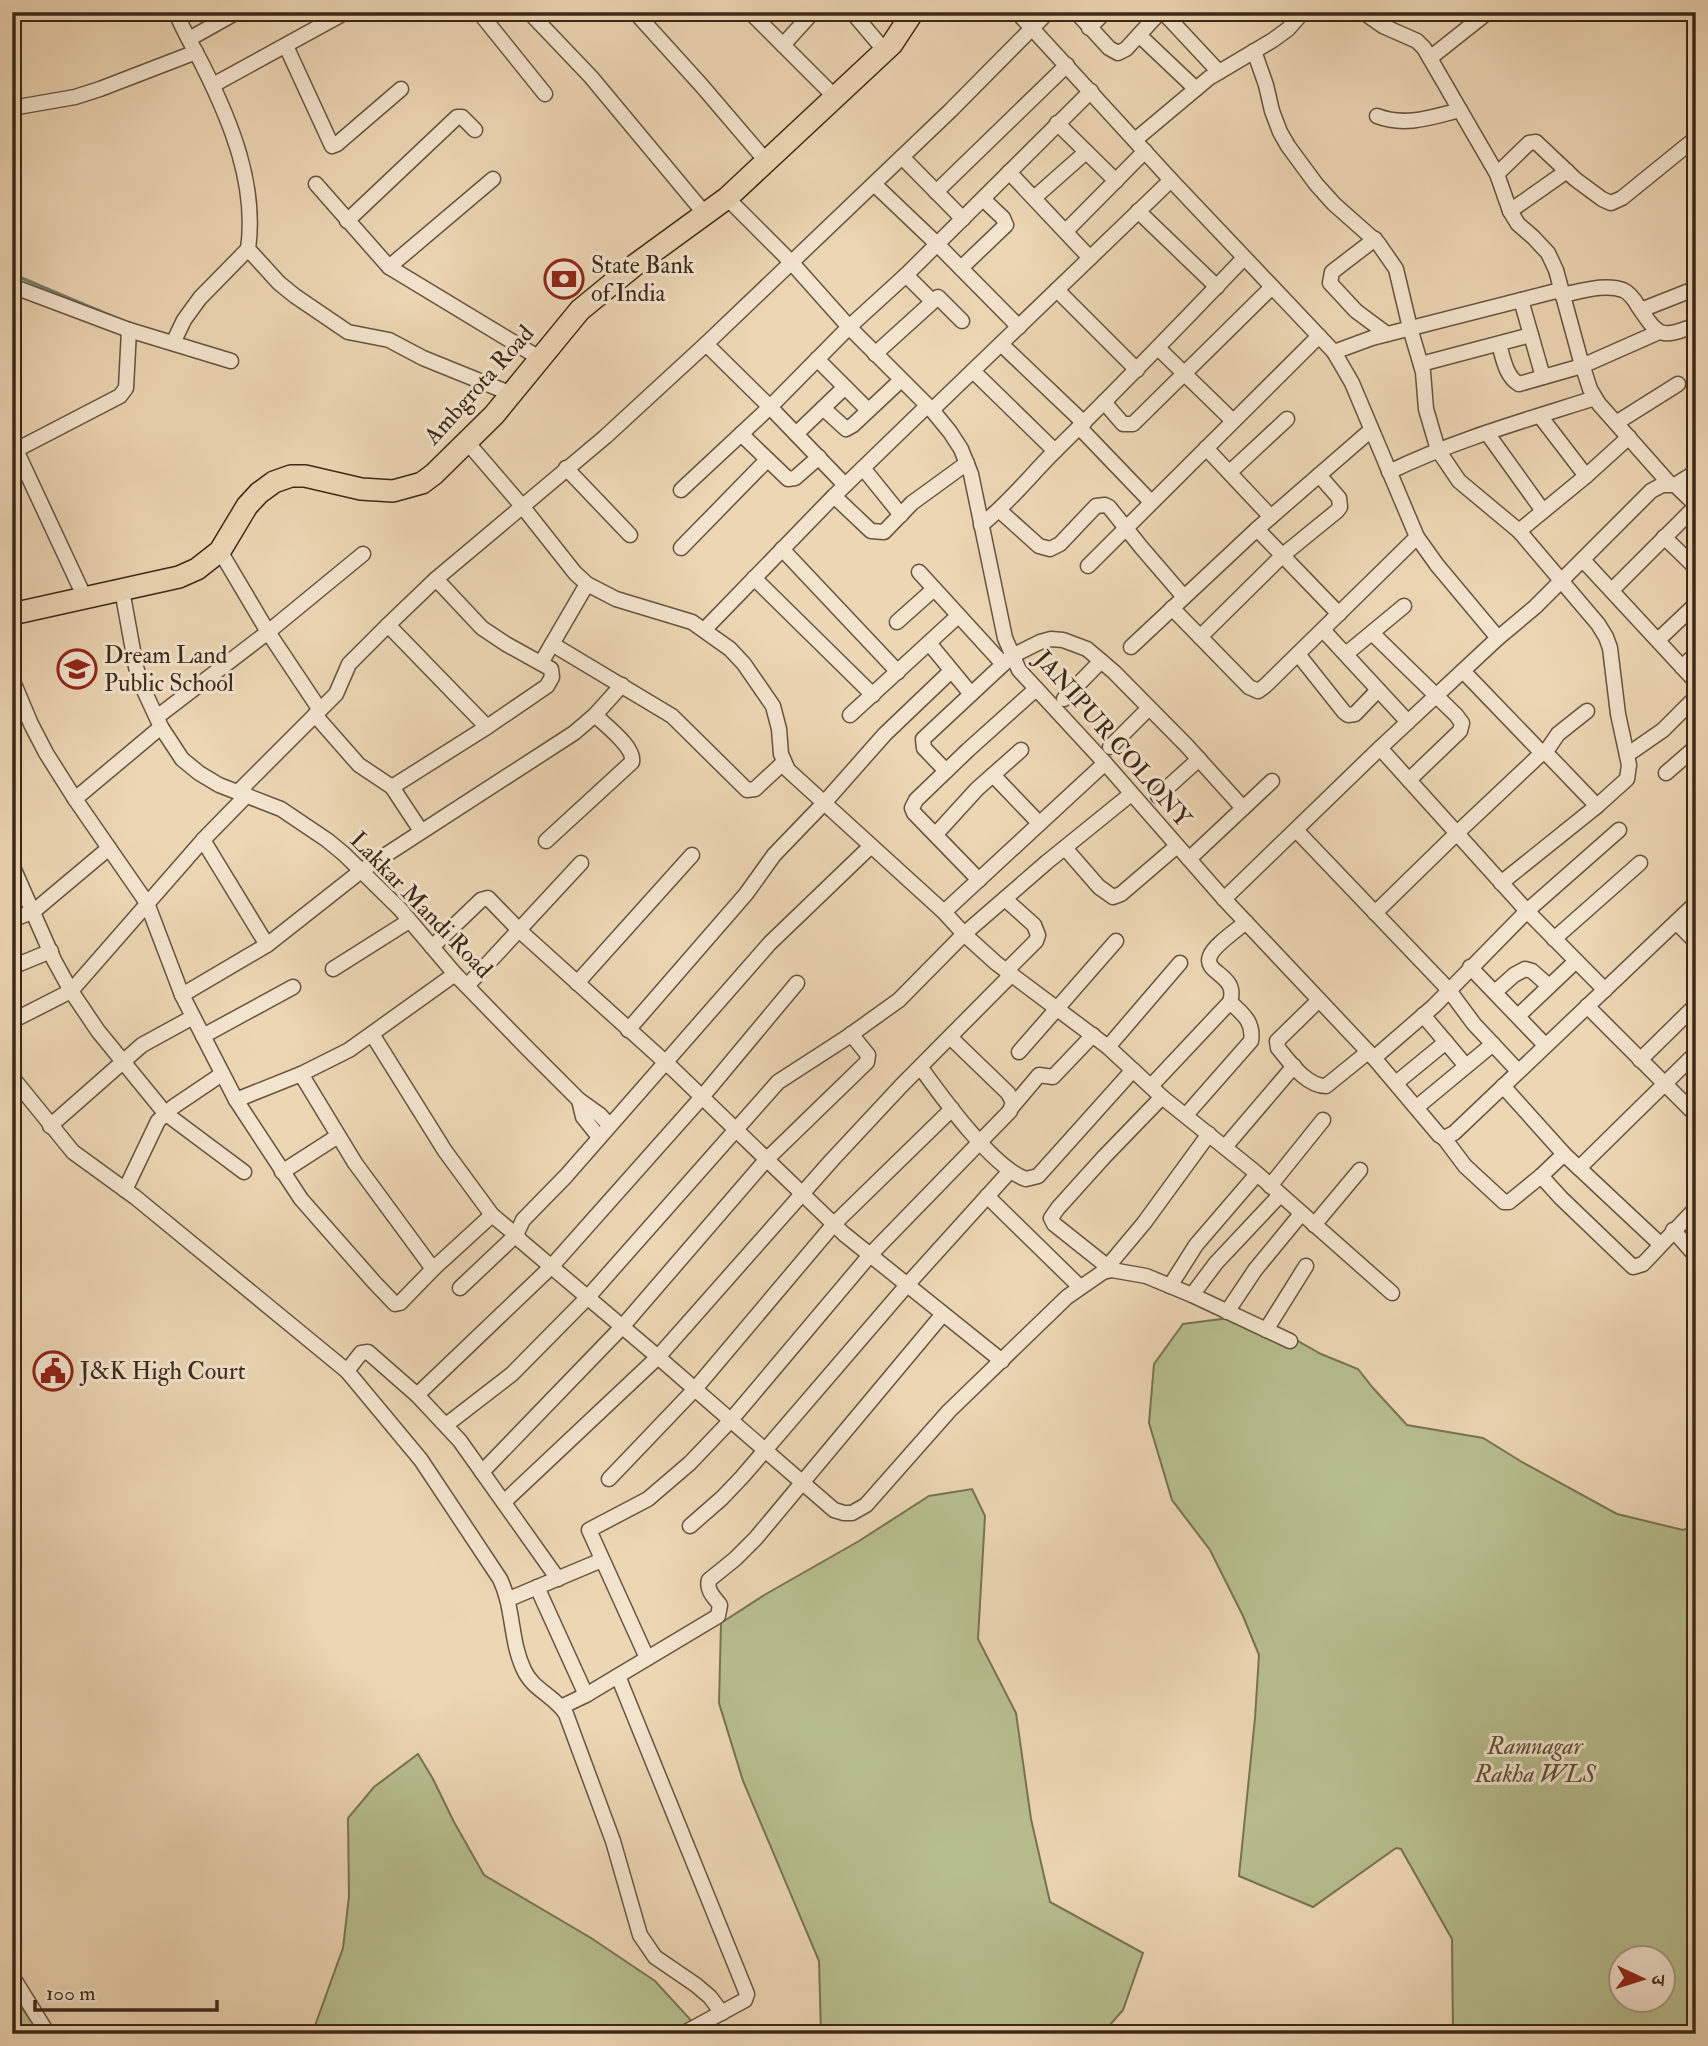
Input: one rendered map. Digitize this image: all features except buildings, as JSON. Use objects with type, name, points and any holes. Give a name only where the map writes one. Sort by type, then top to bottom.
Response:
[{"type":"main road","name":"Ambgrota Road","points":[[12,614],[179,577],[197,569],[220,551],[247,506],[259,493],[274,482],[291,476],[305,476],[361,489],[393,491],[422,483],[467,442],[512,394],[570,320],[597,295],[661,245],[727,198],[896,40],[913,12]]},
{"type":"street","points":[[173,343],[184,320],[200,298],[248,248],[251,215],[246,178],[227,118],[176,12]]},
{"type":"street","points":[[12,108],[93,92],[193,46],[237,12]]},
{"type":"street","points":[[213,85],[346,12]]},
{"type":"street","points":[[479,12],[545,94]]},
{"type":"street","points":[[529,12],[591,77],[705,214]]},
{"type":"street","points":[[635,12],[766,161]]},
{"type":"street","points":[[750,12],[834,96]]},
{"type":"street","points":[[783,45],[813,12]]},
{"type":"street","points":[[852,12],[885,51]]},
{"type":"street","points":[[1017,12],[1334,352],[1352,383],[1417,537],[1498,638]]},
{"type":"street","points":[[12,1021],[71,991],[243,793],[336,694],[349,664],[388,625],[436,579],[605,437],[706,345],[1048,12]]},
{"type":"street","points":[[1076,12],[1109,48],[1118,52],[1126,49],[1161,12],[1219,72]]},
{"type":"street","points":[[1090,28],[1105,12]]},
{"type":"street","points":[[1066,231],[1116,181],[1140,146],[1196,89],[1280,35],[1303,12]]},
{"type":"street","points":[[1363,12],[1383,26],[1417,41],[1430,58],[1497,174],[1510,211],[1518,224],[1548,253],[1556,270],[1582,366],[1595,398],[1672,484],[1680,488],[1696,505],[1612,590]]},
{"type":"street","points":[[1430,58],[1488,12]]},
{"type":"street","points":[[1139,35],[1196,89]]},
{"type":"street","points":[[286,46],[332,146],[344,139],[401,89]]},
{"type":"street","points":[[1254,51],[1272,111],[1288,146],[1316,184],[1334,204],[1375,239],[1396,268],[1425,380],[1426,409],[1438,450],[1459,481],[1519,530],[1598,624],[1610,648],[1618,714],[1627,755],[1627,779],[1501,883]]},
{"type":"street","points":[[936,192],[1067,65]]},
{"type":"street","points":[[681,490],[906,275],[1091,91]]},
{"type":"street","points":[[1377,116],[1406,122],[1460,110]]},
{"type":"street","points":[[347,221],[457,117],[462,117],[475,130]]},
{"type":"street","points":[[1057,123],[1116,181]]},
{"type":"street","points":[[1497,174],[1533,142],[1541,144],[1567,171],[1611,203],[1622,198],[1696,138]]},
{"type":"street","points":[[1034,198],[1086,152]]},
{"type":"street","points":[[902,157],[963,219]]},
{"type":"street","points":[[1510,211],[1567,171]]},
{"type":"street","points":[[1009,172],[1090,258]]},
{"type":"street","points":[[389,267],[493,179]]},
{"type":"street","points":[[705,629],[845,485],[974,371],[1171,180]]},
{"type":"street","points":[[316,184],[389,267],[541,359]]},
{"type":"street","points":[[874,184],[1019,327]]},
{"type":"street","name":"JANIPUR COLONY","points":[[727,198],[792,263],[950,432],[971,474],[1005,638],[1007,660],[1105,763],[1224,899],[1371,1055],[1465,1166],[1504,1202],[1509,1202],[1541,1176]]},
{"type":"street","points":[[961,268],[1006,225],[1003,218],[983,199]]},
{"type":"street","points":[[1138,211],[1217,286]]},
{"type":"street","points":[[1375,239],[1332,272],[1329,283],[1356,311],[1387,334]]},
{"type":"street","points":[[248,248],[279,283],[348,332],[389,340],[423,358],[512,394]]},
{"type":"street","points":[[981,525],[1137,370],[1244,258]]},
{"type":"street","points":[[906,275],[932,301]]},
{"type":"street","points":[[12,286],[129,330],[231,361]]},
{"type":"street","points":[[1104,402],[1124,424],[1133,424],[1272,287]]},
{"type":"street","points":[[1334,352],[1387,334],[1521,300],[1604,288],[1619,289],[1632,297],[1652,327],[1665,335],[1696,325]]},
{"type":"street","points":[[1057,290],[1137,370]]},
{"type":"street","points":[[1641,310],[1689,291]]},
{"type":"street","points":[[875,354],[938,297],[962,321]]},
{"type":"street","points":[[1521,300],[1543,377]]},
{"type":"street","points":[[85,598],[14,449],[120,396],[126,388],[129,330]]},
{"type":"street","points":[[1499,344],[1510,376],[1516,383],[1522,384],[1582,366],[1659,332]]},
{"type":"street","points":[[1421,364],[1531,335]]},
{"type":"street","points":[[1088,566],[1319,336]]},
{"type":"street","points":[[1002,344],[1152,502]]},
{"type":"street","points":[[706,345],[845,485]]},
{"type":"street","points":[[1158,348],[1233,421]]},
{"type":"street","points":[[817,359],[868,411]]},
{"type":"street","points":[[974,371],[1055,451]]},
{"type":"street","points":[[823,408],[846,429],[901,380]]},
{"type":"street","points":[[1616,423],[1678,384]]},
{"type":"street","points":[[796,434],[845,387]]},
{"type":"street","points":[[1389,472],[1438,450],[1595,398]]},
{"type":"street","points":[[1540,416],[1587,477]]},
{"type":"street","points":[[1230,472],[1287,419]]},
{"type":"street","points":[[1131,648],[1257,529],[1371,430]]},
{"type":"street","points":[[1487,433],[1543,511]]},
{"type":"street","points":[[741,434],[788,479],[795,478],[819,457]]},
{"type":"street","points":[[1519,530],[1587,477],[1629,438]]},
{"type":"street","points":[[467,442],[587,584],[616,598],[678,617],[705,629],[730,649],[768,697],[776,717],[780,754],[788,770],[1009,973],[1108,1047],[1392,1293]]},
{"type":"street","points":[[1206,448],[1271,517]]},
{"type":"street","points":[[681,548],[767,460]]},
{"type":"street","points":[[834,496],[871,531],[884,533],[920,497],[967,463]]},
{"type":"street","points":[[566,468],[630,535]]},
{"type":"street","points":[[863,468],[901,515]]},
{"type":"street","points":[[1224,899],[1380,748],[1561,582],[1651,491],[1662,485],[1672,484],[1696,471]]},
{"type":"street","points":[[1200,637],[1283,555],[1340,507],[1341,503],[1334,491],[1319,475]]},
{"type":"street","points":[[999,510],[1045,549],[1060,544],[1090,510],[1099,504],[1109,507],[1184,597]]},
{"type":"street","points":[[1257,529],[1339,614]]},
{"type":"street","points":[[1172,608],[1249,687],[1256,690],[1265,687],[1417,537]]},
{"type":"street","points":[[1664,537],[1696,568]]},
{"type":"street","points":[[782,549],[898,672]]},
{"type":"street","points":[[220,551],[317,712],[359,765],[392,788],[421,831]]},
{"type":"street","points":[[75,799],[159,722],[363,554]]},
{"type":"street","points":[[1583,560],[1696,682]]},
{"type":"street","points":[[919,572],[958,616],[1007,660]]},
{"type":"street","points":[[754,578],[873,695]]},
{"type":"street","points":[[392,788],[551,683],[551,668],[482,628],[436,579]]},
{"type":"street","points":[[541,663],[587,584]]},
{"type":"street","points":[[897,622],[934,589]]},
{"type":"street","name":"Lakkar Mandi Road","points":[[121,590],[142,686],[159,722],[182,759],[219,785],[281,809],[327,840],[410,921],[455,974],[579,1100]]},
{"type":"street","points":[[1658,640],[1696,604]]},
{"type":"street","points":[[1346,654],[1404,606]]},
{"type":"street","points":[[850,715],[958,616]]},
{"type":"street","points":[[388,625],[487,727]]},
{"type":"street","points":[[1323,629],[1408,722]]},
{"type":"street","points":[[1372,633],[1460,719],[1462,727],[1409,780]]},
{"type":"street","points":[[946,771],[924,748],[923,739],[1007,660],[1040,642],[1063,640],[1087,649],[1101,661],[1199,759],[1243,808]]},
{"type":"street","points":[[929,643],[971,694]]},
{"type":"street","points":[[552,644],[672,716],[747,790],[755,789],[783,763]]},
{"type":"street","points":[[1298,654],[1348,715],[1355,714],[1378,690]]},
{"type":"street","points":[[1682,667],[1696,654]]},
{"type":"street","points":[[1064,699],[1101,661]]},
{"type":"street","points":[[628,1030],[752,887],[774,855],[886,734],[951,671]]},
{"type":"street","points":[[1463,671],[1597,806]]},
{"type":"street","points":[[12,679],[41,744],[75,799],[147,903],[182,995],[222,1074],[301,1199],[396,1304],[412,1292],[492,1214]]},
{"type":"street","points":[[182,995],[267,945],[361,871],[563,740],[594,715],[622,685]]},
{"type":"street","points":[[979,880],[912,808],[916,800],[946,771],[1036,689]]},
{"type":"street","points":[[1627,755],[1663,730],[1696,697]]},
{"type":"street","points":[[1110,747],[1149,708]]},
{"type":"street","points":[[1375,913],[1543,753],[1558,734],[1587,711]]},
{"type":"street","points":[[546,841],[632,762],[630,749],[594,715]]},
{"type":"street","points":[[1667,773],[1696,747]]},
{"type":"street","points":[[1380,748],[1527,911],[1605,990]]},
{"type":"street","points":[[936,834],[977,789],[1021,750]]},
{"type":"street","points":[[1158,796],[1199,759]]},
{"type":"street","points":[[944,912],[1105,763]]},
{"type":"street","points":[[993,775],[1039,823]]},
{"type":"street","points":[[1189,859],[1272,781]]},
{"type":"street","points":[[446,1425],[512,1374],[588,1297],[778,1082],[899,1000],[964,934],[1131,794]]},
{"type":"street","points":[[12,824],[12,831]]},
{"type":"street","points":[[1296,830],[1448,989],[1474,1024],[1518,1071]]},
{"type":"street","points":[[1319,1000],[1277,1041],[1278,1048],[1308,1081],[1326,1086],[1423,1015],[1527,911],[1619,830]]},
{"type":"street","points":[[204,839],[267,945]]},
{"type":"street","points":[[460,1288],[516,1234],[523,1220],[566,1176],[770,943],[871,846]]},
{"type":"street","points":[[1065,848],[1099,887],[1113,897],[1121,894],[1177,846]]},
{"type":"street","points":[[12,920],[34,911],[109,848]]},
{"type":"street","points":[[577,983],[692,855]]},
{"type":"street","points":[[467,986],[581,863]]},
{"type":"street","points":[[1554,939],[1640,863]]},
{"type":"street","points":[[12,865],[71,991],[122,1062],[165,1113],[244,1172]]},
{"type":"street","points":[[432,947],[485,898],[492,901],[520,931],[702,1097],[834,1224],[1002,1361]]},
{"type":"street","points":[[504,1502],[658,1357],[802,1194],[1009,973],[1038,935],[1034,925],[1005,898]]},
{"type":"street","points":[[1444,1138],[1454,1133],[1696,903]]},
{"type":"street","points":[[333,969],[410,921]]},
{"type":"street","points":[[1152,1086],[1230,1002],[1231,985],[1213,970],[1209,958],[1215,948],[1246,922]]},
{"type":"street","points":[[1676,922],[1696,942]]},
{"type":"street","points":[[1019,1052],[1116,941]]},
{"type":"street","points":[[12,967],[51,951]]},
{"type":"street","points":[[1518,1016],[1576,961]]},
{"type":"street","points":[[1108,1047],[1180,963]]},
{"type":"street","points":[[1471,967],[1545,1045]]},
{"type":"street","points":[[1495,992],[1525,969],[1532,971],[1549,986]]},
{"type":"street","points":[[236,1100],[301,1074],[349,1050],[455,974]]},
{"type":"street","points":[[417,1395],[551,1268],[702,1097],[797,983]]},
{"type":"street","points":[[203,1036],[293,988]]},
{"type":"street","points":[[1186,1115],[1251,1041],[1250,1023],[1230,1002]]},
{"type":"street","points":[[1640,1060],[1696,1005]]},
{"type":"street","points":[[1587,1006],[1696,1115]]},
{"type":"street","points":[[1423,1015],[1466,1066]]},
{"type":"street","points":[[54,1130],[122,1062],[150,1039],[193,1017]]},
{"type":"street","points":[[372,1034],[445,1151],[492,1214],[551,1268],[695,1388],[834,1510],[844,1513],[861,1509],[949,1411],[1067,1297],[1106,1269],[1144,1223],[1209,1134]]},
{"type":"street","points":[[482,1472],[622,1326],[766,1160],[867,1062],[868,1055],[851,1034]]},
{"type":"street","points":[[647,1658],[589,1530],[638,1505],[660,1490],[690,1463],[731,1420],[870,1255],[981,1143],[1036,1078],[1039,1075],[1053,1077],[1093,1035]]},
{"type":"street","points":[[950,1038],[1008,1093],[1013,1102],[1012,1107]]},
{"type":"street","points":[[1396,1083],[1446,1042]]},
{"type":"street","points":[[1417,1107],[1493,1044]]},
{"type":"street","points":[[1579,1168],[1696,1053]]},
{"type":"street","points":[[1225,1147],[1294,1066]]},
{"type":"street","points":[[921,1068],[981,1143],[1010,1171],[1026,1179],[1038,1175],[1133,1070]]},
{"type":"street","points":[[125,1190],[152,1132],[165,1113],[222,1074]]},
{"type":"street","points":[[301,1074],[338,1136],[433,1269]]},
{"type":"street","points":[[12,1077],[54,1130],[84,1162],[125,1190],[347,1371],[421,1460],[500,1579],[509,1599],[523,1669],[535,1686],[562,1707],[613,1841],[640,1935],[655,1957],[696,1984],[722,2013]]},
{"type":"street","points":[[1503,1086],[1564,1154],[1660,1244]]},
{"type":"street","points":[[1163,1097],[1058,1208],[1051,1218],[1054,1224],[1106,1269],[1146,1276],[1290,1340]]},
{"type":"street","points":[[579,1100],[610,1125]]},
{"type":"street","points":[[579,1100],[583,1117],[599,1137]]},
{"type":"street","points":[[609,1479],[695,1388],[834,1224],[952,1109]]},
{"type":"street","points":[[1192,1295],[1275,1190],[1323,1120]]},
{"type":"street","points":[[282,1172],[338,1136]]},
{"type":"street","points":[[1564,1154],[1541,1176],[1631,1266],[1643,1264],[1696,1208]]},
{"type":"street","points":[[1314,1225],[1360,1170]]},
{"type":"street","points":[[690,1526],[722,1498],[766,1450],[907,1285],[1010,1171]]},
{"type":"street","points":[[1170,1286],[1196,1245],[1257,1174]]},
{"type":"street","points":[[987,1196],[1080,1287]]},
{"type":"street","points":[[1227,1312],[1255,1270],[1301,1214]]},
{"type":"street","points":[[1673,1230],[1696,1256]]},
{"type":"street","points":[[1266,1331],[1306,1266]]},
{"type":"street","points":[[562,1707],[718,1616],[720,1605],[709,1591],[709,1580],[745,1549],[943,1314]]},
{"type":"street","points":[[347,1371],[361,1353],[368,1352],[417,1395],[446,1425],[558,1578]]},
{"type":"street","points":[[509,1599],[601,1560]]},
{"type":"street","points":[[537,1587],[586,1695]]},
{"type":"street","points":[[618,1676],[747,1994],[745,2000],[688,2031]]},
{"type":"street","points":[[12,1976],[48,2034]]},
{"type":"green space","name":"Ramnagar Rakha WLS","points":[[1252,1315],[1321,1354],[1358,1369],[1407,1425],[1483,1438],[1617,1514],[1683,1530],[1696,1525],[1696,2034],[1453,2034],[1452,1939],[1401,1849],[1396,1848],[1313,1907],[1239,1876],[1259,1655],[1210,1550],[1172,1500],[1149,1423],[1154,1364],[1183,1324]]},
{"type":"green space","points":[[972,1489],[985,1516],[978,1639],[1016,1713],[1031,1819],[1050,1902],[1143,1953],[1123,2010],[1102,2034],[821,2034],[819,1961],[743,1781],[719,1703],[721,1623],[929,1496]]},
{"type":"green space","points":[[418,1754],[484,1875],[591,1938],[655,1981],[700,2034],[312,2034],[343,1948],[349,1896],[348,1818],[374,1787]]},
{"type":"green space","points":[[12,1994],[41,2034],[12,2034]]},
{"type":"waterway","points":[[12,274],[116,318]]},
{"type":"place","name":"State Bank of India","points":[[564,279]]},
{"type":"place","name":"Dream Land Public School","points":[[77,669]]},
{"type":"place","name":"J&K High Court","points":[[53,1371]]}]
